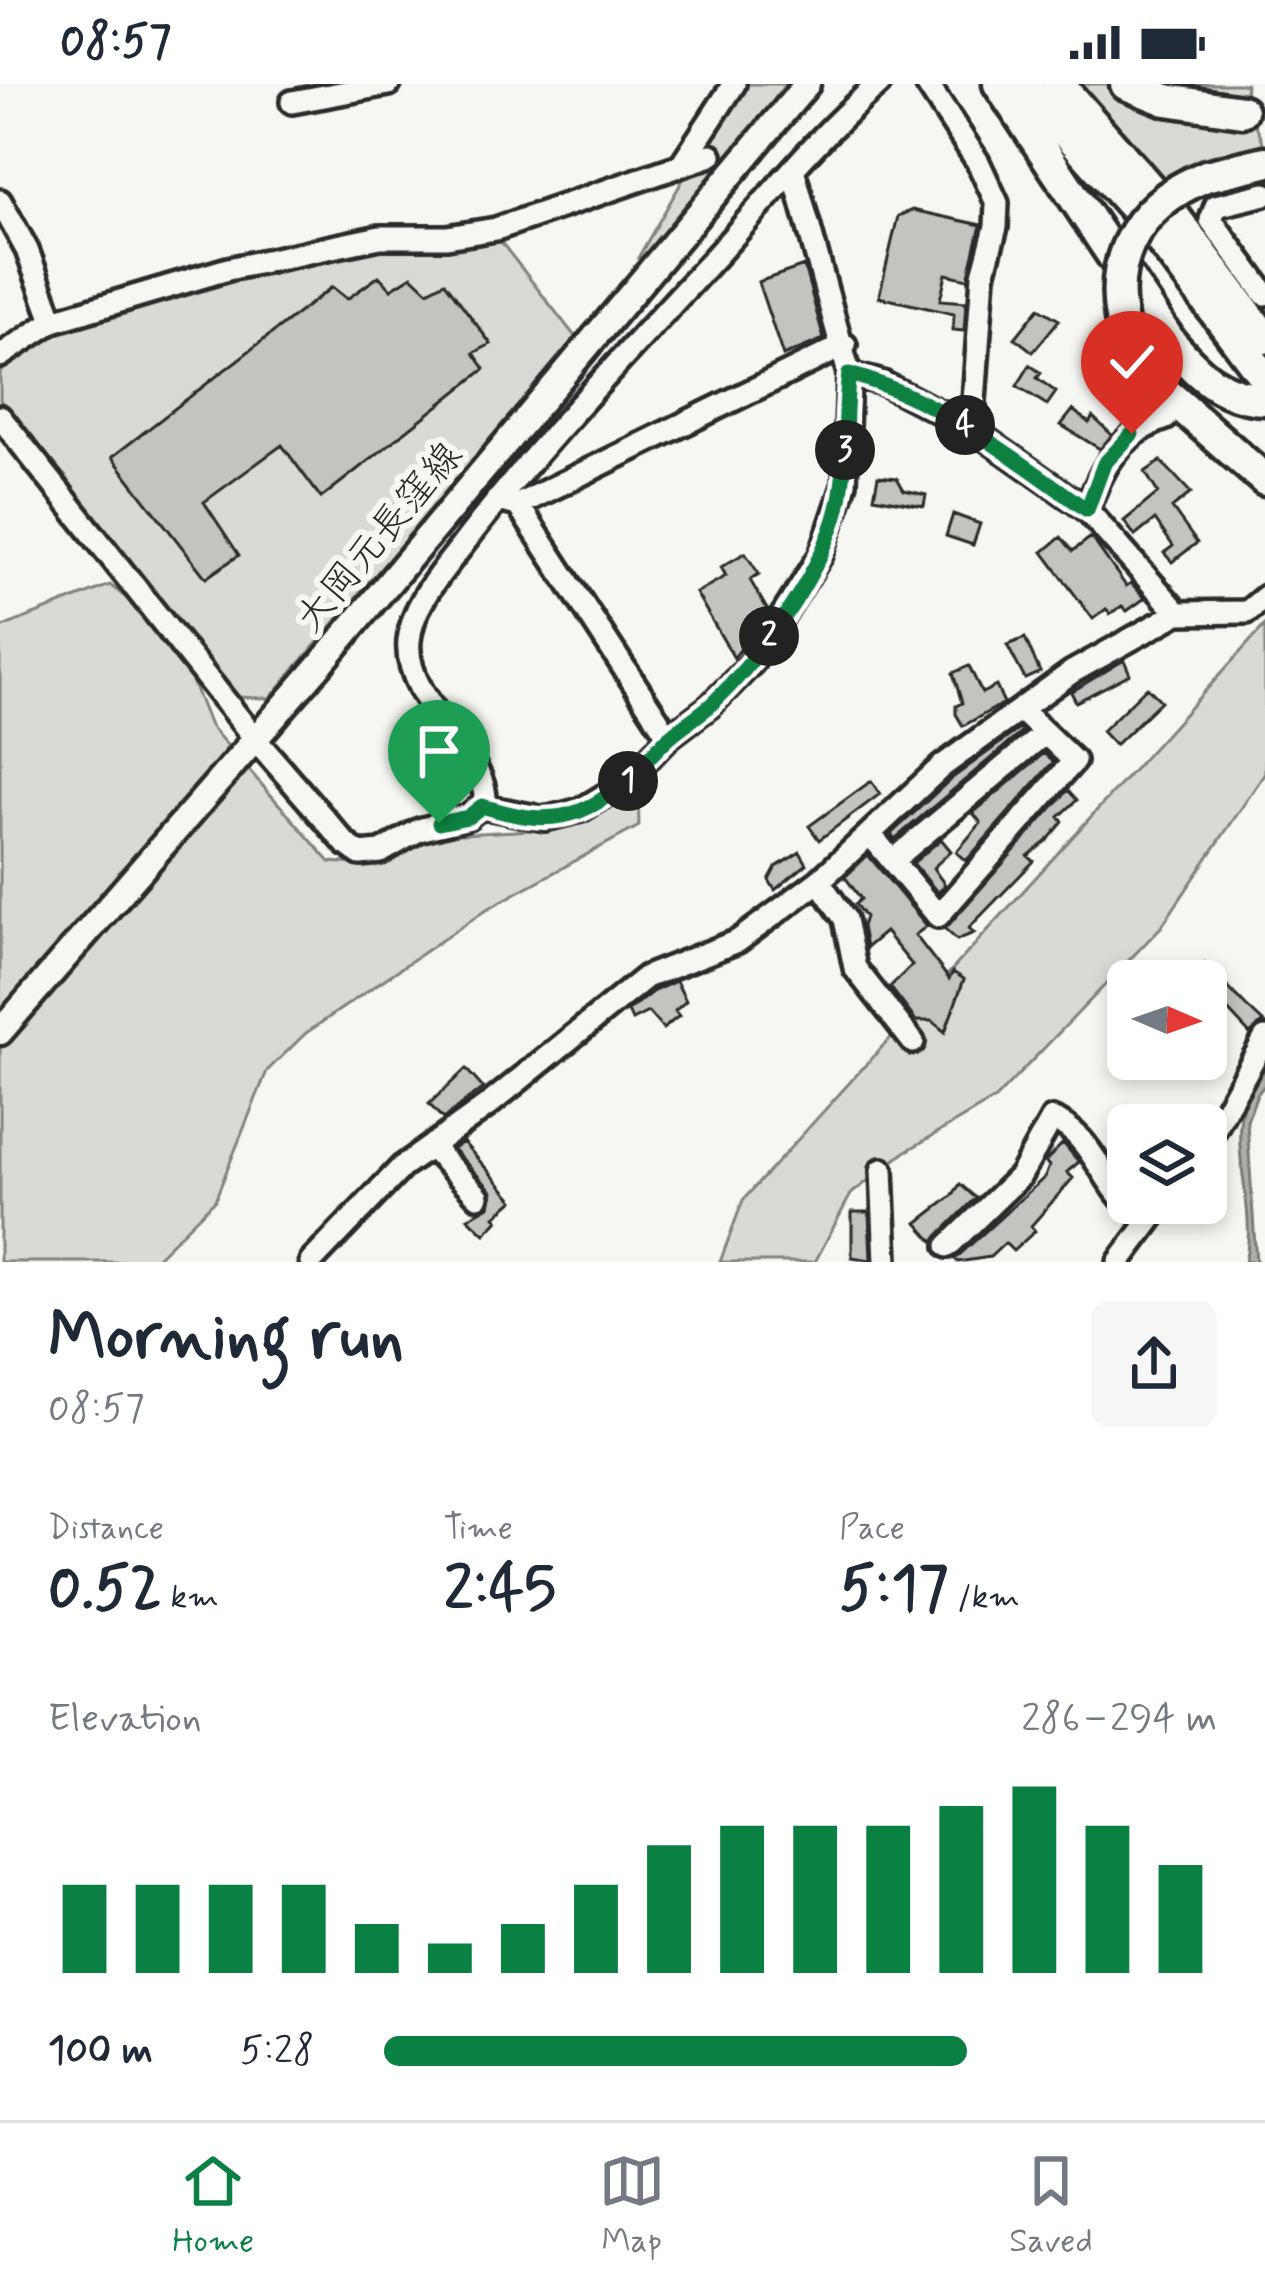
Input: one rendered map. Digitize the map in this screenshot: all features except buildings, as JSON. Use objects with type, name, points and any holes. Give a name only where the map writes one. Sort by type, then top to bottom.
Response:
[{"type":"highway","points":[[999,84],[1171,343],[1199,375],[1220,390],[1259,392]]},
{"type":"highway","points":[[1024,84],[1151,227],[1259,392]]},
{"type":"highway","points":[[1058,84],[1173,215],[1265,338]]},
{"type":"highway","points":[[1126,84],[1166,100],[1242,111]]},
{"type":"highway","points":[[1265,162],[1206,176],[1166,196],[1133,234],[1120,273],[1118,299],[1129,345],[1148,377],[1265,480]]},
{"type":"main road","name":"大岡元長窪線","points":[[0,1032],[256,740],[807,84]]},
{"type":"street","points":[[292,102],[389,84]]},
{"type":"street","points":[[681,165],[734,84]]},
{"type":"street","points":[[0,417],[256,740],[360,854],[381,852],[419,830],[468,817],[482,806],[486,791],[419,687],[408,645],[419,607],[507,502],[558,426],[821,136],[879,84]]},
{"type":"street","points":[[927,84],[978,162],[997,202],[996,227],[983,275],[972,429]]},
{"type":"street","points":[[0,356],[53,321],[228,268],[341,244],[496,229],[711,155]]},
{"type":"street","points":[[482,806],[545,819],[581,810],[626,783],[669,737],[710,706],[753,662],[821,555],[844,483],[849,374],[845,345],[793,169]]},
{"type":"street","points":[[1265,194],[1216,206],[1211,220],[1265,294]]},
{"type":"street","points":[[0,201],[27,250],[53,321]]},
{"type":"street","points":[[507,502],[845,345]]},
{"type":"street","points":[[849,374],[883,383],[972,429],[1087,510],[1178,613]]},
{"type":"street","points":[[1087,510],[1104,464],[1147,424],[1166,418]]},
{"type":"street","points":[[507,502],[669,737]]},
{"type":"street","points":[[311,1262],[402,1167],[646,977],[722,951],[819,880],[960,752],[1072,673],[1178,613],[1247,612],[1265,597]]},
{"type":"street","points":[[870,834],[938,916],[1074,761],[1022,711]]},
{"type":"street","points":[[892,861],[1045,733]]},
{"type":"street","points":[[819,880],[845,919],[855,968],[914,1042]]},
{"type":"street","points":[[1227,1107],[1265,1038]]},
{"type":"street","points":[[948,1246],[1021,1176],[1052,1118],[1107,1172]]},
{"type":"street","points":[[431,1147],[478,1196]]},
{"type":"street","points":[[882,1170],[886,1262]]},
{"type":"street","points":[[1119,1262],[1147,1224]]},
{"type":"shaded area","points":[[738,84],[785,84],[665,257],[638,258]]},
{"type":"shaded area","points":[[1066,84],[1246,84],[1247,106],[1265,156],[1161,188]]},
{"type":"shaded area","points":[[398,235],[501,242],[577,339],[270,698],[232,697],[122,570],[69,481],[0,400],[0,372],[43,327]]},
{"type":"shaded area","points":[[110,585],[174,636],[210,726],[330,862],[379,866],[429,836],[532,830],[584,818],[638,788],[639,826],[487,909],[306,1033],[267,1071],[215,1200],[152,1262],[0,1262],[0,628]]},
{"type":"shaded area","points":[[1265,625],[1265,773],[1161,927],[1129,960],[1107,960],[1107,983],[995,1099],[905,1152],[851,1194],[815,1262],[720,1262],[743,1200]]},
{"type":"shaded area","points":[[1265,1066],[1265,1085],[1247,1121],[1256,1262],[1245,1262],[1242,1111]]},
{"type":"route","points":[[439,823],[468,817],[482,806],[545,819],[581,810],[626,783],[669,737],[710,706],[753,662],[821,555],[834,520],[844,483],[849,374],[883,383],[972,429],[1087,510],[1104,464],[1132,434]]}]
